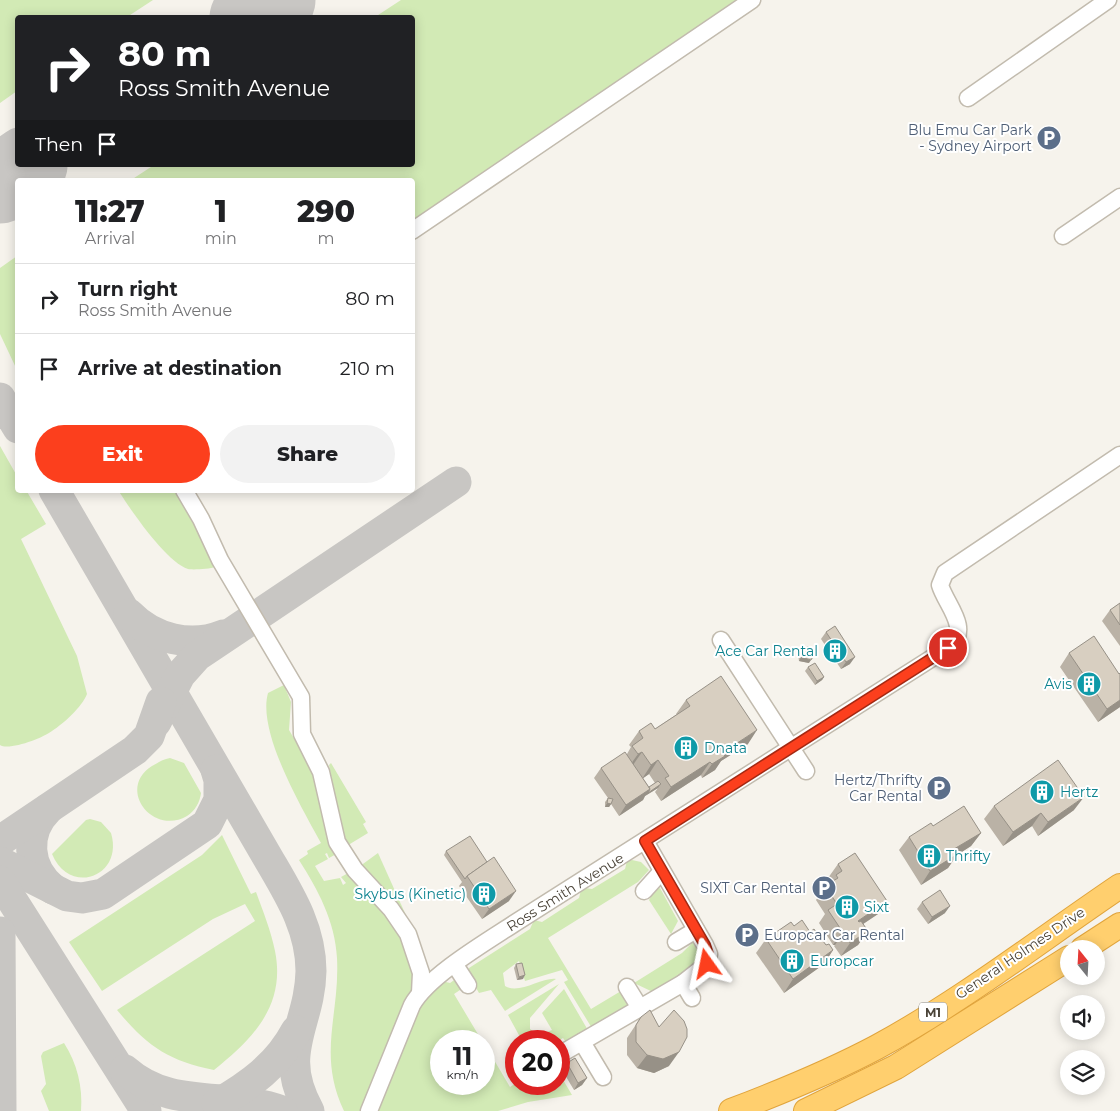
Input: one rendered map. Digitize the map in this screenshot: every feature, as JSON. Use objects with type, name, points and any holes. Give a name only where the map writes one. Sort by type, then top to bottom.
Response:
[{"type":"highway","name":"General Holmes Drive","points":[[731,1111],[803,1083],[877,1046],[932,1014],[1120,886]]},
{"type":"highway","points":[[1097,940],[1120,925]]},
{"type":"highway","points":[[1105,950],[1120,941]]},
{"type":"highway","name":"General Holmes Drive","points":[[806,1111],[896,1067],[1060,964]]},
{"type":"highway","points":[[830,1111],[905,1073],[1060,978]]},
{"type":"lane","points":[[415,229],[752,0]]},
{"type":"lane","points":[[968,98],[1108,0]]},
{"type":"lane","points":[[1063,236],[1120,197]]},
{"type":"lane","name":"Ross Smith Avenue","points":[[420,993],[455,965],[515,923],[950,646],[956,641],[959,629],[940,585],[945,573],[1120,455]]},
{"type":"lane","points":[[186,493],[201,519],[220,560],[300,697],[302,734],[321,772],[337,842],[351,866],[391,910],[408,934],[421,973],[420,993],[412,1005],[369,1111]]},
{"type":"lane","points":[[721,640],[806,771]]},
{"type":"lane","points":[[570,1049],[683,983],[707,964],[708,954],[696,930],[645,841]]},
{"type":"lane","points":[[644,891],[662,871]]},
{"type":"lane","points":[[676,942],[696,930]]},
{"type":"lane","points":[[455,965],[468,985]]},
{"type":"lane","points":[[683,983],[692,998]]},
{"type":"lane","points":[[628,987],[640,1008]]},
{"type":"lane","points":[[582,1042],[603,1077]]},
{"type":"green space","points":[[0,0],[153,0],[130,15],[15,15],[15,92],[0,103]]},
{"type":"green space","points":[[401,0],[743,0],[415,223],[415,178],[134,178],[151,167],[415,167],[415,15],[378,15]]},
{"type":"green space","points":[[15,257],[15,366],[0,334],[0,268]]},
{"type":"green space","points":[[0,446],[15,472],[15,493],[28,493],[46,524],[21,539],[77,656],[87,694],[72,715],[48,734],[18,745],[0,745]]},
{"type":"green space","points":[[120,493],[179,493],[204,537],[215,567],[188,569],[179,564],[159,546]]},
{"type":"green space","points":[[284,685],[291,702],[289,730],[318,779],[340,852],[329,858],[327,853],[325,854],[328,859],[315,866],[324,881],[340,878],[343,885],[346,883],[341,877],[352,871],[411,946],[415,987],[364,1111],[344,1111],[336,1090],[332,1071],[332,1034],[337,979],[336,944],[324,906],[299,860],[308,854],[307,851],[321,843],[283,769],[269,728],[266,709],[268,693]]},
{"type":"green space","points":[[170,758],[184,763],[201,793],[195,809],[187,816],[174,821],[162,820],[151,815],[143,807],[138,797],[138,786],[142,776],[152,766]]},
{"type":"green space","points":[[331,763],[366,822],[363,824],[368,833],[345,847],[329,765]]},
{"type":"green space","points":[[90,819],[101,822],[111,833],[113,848],[110,860],[103,870],[93,876],[82,878],[71,875],[60,867],[52,854],[86,820]]},
{"type":"green space","points":[[222,835],[251,894],[256,892],[267,921],[275,951],[277,970],[276,988],[271,1004],[263,1019],[242,1046],[214,1070],[184,1062],[159,1050],[138,1033],[117,1010],[255,921],[245,904],[213,919],[102,991],[69,942],[202,855]]},
{"type":"green space","points":[[378,853],[422,951],[356,869]]},
{"type":"green space","points":[[627,861],[641,862],[649,870],[638,882],[548,938],[591,1009],[621,991],[631,1008],[593,1030],[564,982],[568,980],[562,970],[525,981],[519,961],[503,973],[505,986],[517,988],[556,979],[505,1011],[491,990],[479,993],[467,972],[469,968],[530,929],[534,920],[542,922],[579,898],[581,890],[585,888],[592,889],[625,869]]},
{"type":"green space","points":[[660,888],[678,921],[671,934],[649,900],[655,890]]},
{"type":"green space","points":[[693,942],[699,954],[698,965],[655,993],[634,983],[682,953]]},
{"type":"green space","points":[[457,978],[463,988],[454,994],[475,1030],[430,1030],[430,1095],[495,1095],[495,1062],[505,1079],[505,1095],[570,1095],[570,1092],[572,1095],[528,1102],[498,1111],[373,1111],[419,1005],[442,981],[450,983]]},
{"type":"green space","points":[[559,984],[530,1018],[532,1030],[516,1030],[508,1015]]},
{"type":"green space","points":[[564,989],[589,1032],[570,1044],[570,1030],[552,1030],[542,1013]]},
{"type":"green space","points":[[64,1043],[78,1076],[81,1093],[81,1111],[49,1111],[41,1091],[46,1084],[41,1056],[43,1052]]},
{"type":"building","points":[[1120,603],[1120,625],[1110,610]]},
{"type":"building","points":[[835,626],[855,657],[846,662],[826,632]]},
{"type":"building","points":[[1094,636],[1120,673],[1120,700],[1107,709],[1069,653]]},
{"type":"building","points":[[803,648],[813,649],[814,655],[811,660],[801,657],[800,652]]},
{"type":"building","points":[[815,663],[824,677],[817,681],[808,667]]},
{"type":"building","name":"Dnata","points":[[721,676],[757,730],[722,753],[725,756],[712,764],[710,762],[671,787],[665,778],[669,776],[658,760],[651,765],[642,752],[638,754],[632,746],[643,738],[639,731],[651,723],[655,729],[690,706],[686,700]]},
{"type":"building","points":[[625,752],[650,789],[626,805],[601,768]]},
{"type":"building","name":"Hertz","points":[[1058,760],[1084,797],[1048,822],[1041,813],[1013,832],[994,806]]},
{"type":"building","points":[[658,781],[661,784],[648,793],[649,787]]},
{"type":"building","points":[[608,798],[613,799],[611,804],[607,803]]},
{"type":"building","name":"Thrifty","points":[[964,806],[981,833],[954,849],[958,854],[930,871],[909,837],[931,823],[933,826]]},
{"type":"building","points":[[470,836],[487,862],[465,879],[446,851]]},
{"type":"building","name":"Sixt","points":[[855,853],[887,901],[858,921],[861,921],[868,931],[850,943],[845,931],[842,931],[828,910],[837,904],[825,886],[838,878],[836,875],[842,871],[838,864]]},
{"type":"building","points":[[494,857],[516,891],[489,909],[467,876]]},
{"type":"building","points":[[940,890],[950,906],[932,917],[922,902]]},
{"type":"building","points":[[802,920],[810,932],[814,929],[826,945],[829,944],[833,950],[793,979],[766,939],[791,922],[794,926]]},
{"type":"building","points":[[522,963],[525,975],[519,977],[516,964]]},
{"type":"building","points":[[650,1010],[659,1027],[674,1010],[684,1021],[687,1037],[679,1052],[663,1059],[647,1055],[636,1042],[636,1025],[641,1017]]},
{"type":"building","points":[[575,1058],[587,1078],[578,1083],[570,1068],[570,1061]]},
{"type":"taxiway","points":[[0,186],[27,167]]},
{"type":"taxiway","points":[[0,398],[15,423]]},
{"type":"taxiway","points":[[156,722],[180,675],[197,656],[456,482]]},
{"type":"taxiway","points":[[56,493],[276,871],[291,898],[303,926],[310,955],[311,971],[306,1008],[297,1040],[295,1072],[309,1111]]},
{"type":"taxiway","points":[[129,614],[149,630],[173,639],[198,641],[223,635]]},
{"type":"taxiway","points":[[0,841],[135,750],[149,736],[161,702]]},
{"type":"taxiway","points":[[0,862],[67,896],[82,898],[103,894],[207,824],[219,800],[219,780],[216,770]]},
{"type":"taxiway","points":[[48,809],[40,818],[35,829],[32,839],[32,850],[38,871],[44,881],[53,889]]},
{"type":"taxiway","points":[[0,881],[146,1111]]},
{"type":"taxiway","points":[[0,932],[1,1111]]},
{"type":"taxiway","points":[[217,1104],[252,1082],[272,1064],[296,1031]]},
{"type":"taxiway","points":[[125,1070],[143,1083],[161,1091],[181,1096],[262,1105],[282,1111]]},
{"type":"runway","points":[[254,15],[276,0]]},
{"type":"runway","points":[[0,184],[25,167]]},
{"type":"place","name":"Blu Emu Car Park - Sydney Airport","points":[[1049,138]]},
{"type":"place","name":"Ace Car Rental","points":[[835,651]]},
{"type":"place","name":"Avis","points":[[1089,684]]},
{"type":"place","name":"Dnata","points":[[686,748]]},
{"type":"place","name":"Hertz/Thrifty Car Rental","points":[[939,788]]},
{"type":"place","name":"Hertz","points":[[1042,792]]},
{"type":"place","name":"Thrifty","points":[[929,856]]},
{"type":"place","name":"SIXT Car Rental","points":[[824,888]]},
{"type":"place","name":"Skybus (Kinetic)","points":[[484,894]]},
{"type":"place","name":"Sixt","points":[[847,907]]},
{"type":"place","name":"Europcar Car Rental","points":[[747,935]]},
{"type":"place","name":"Europcar","points":[[792,961]]},
{"type":"route","points":[[707,964],[708,954],[705,945],[645,841],[948,648]]}]
